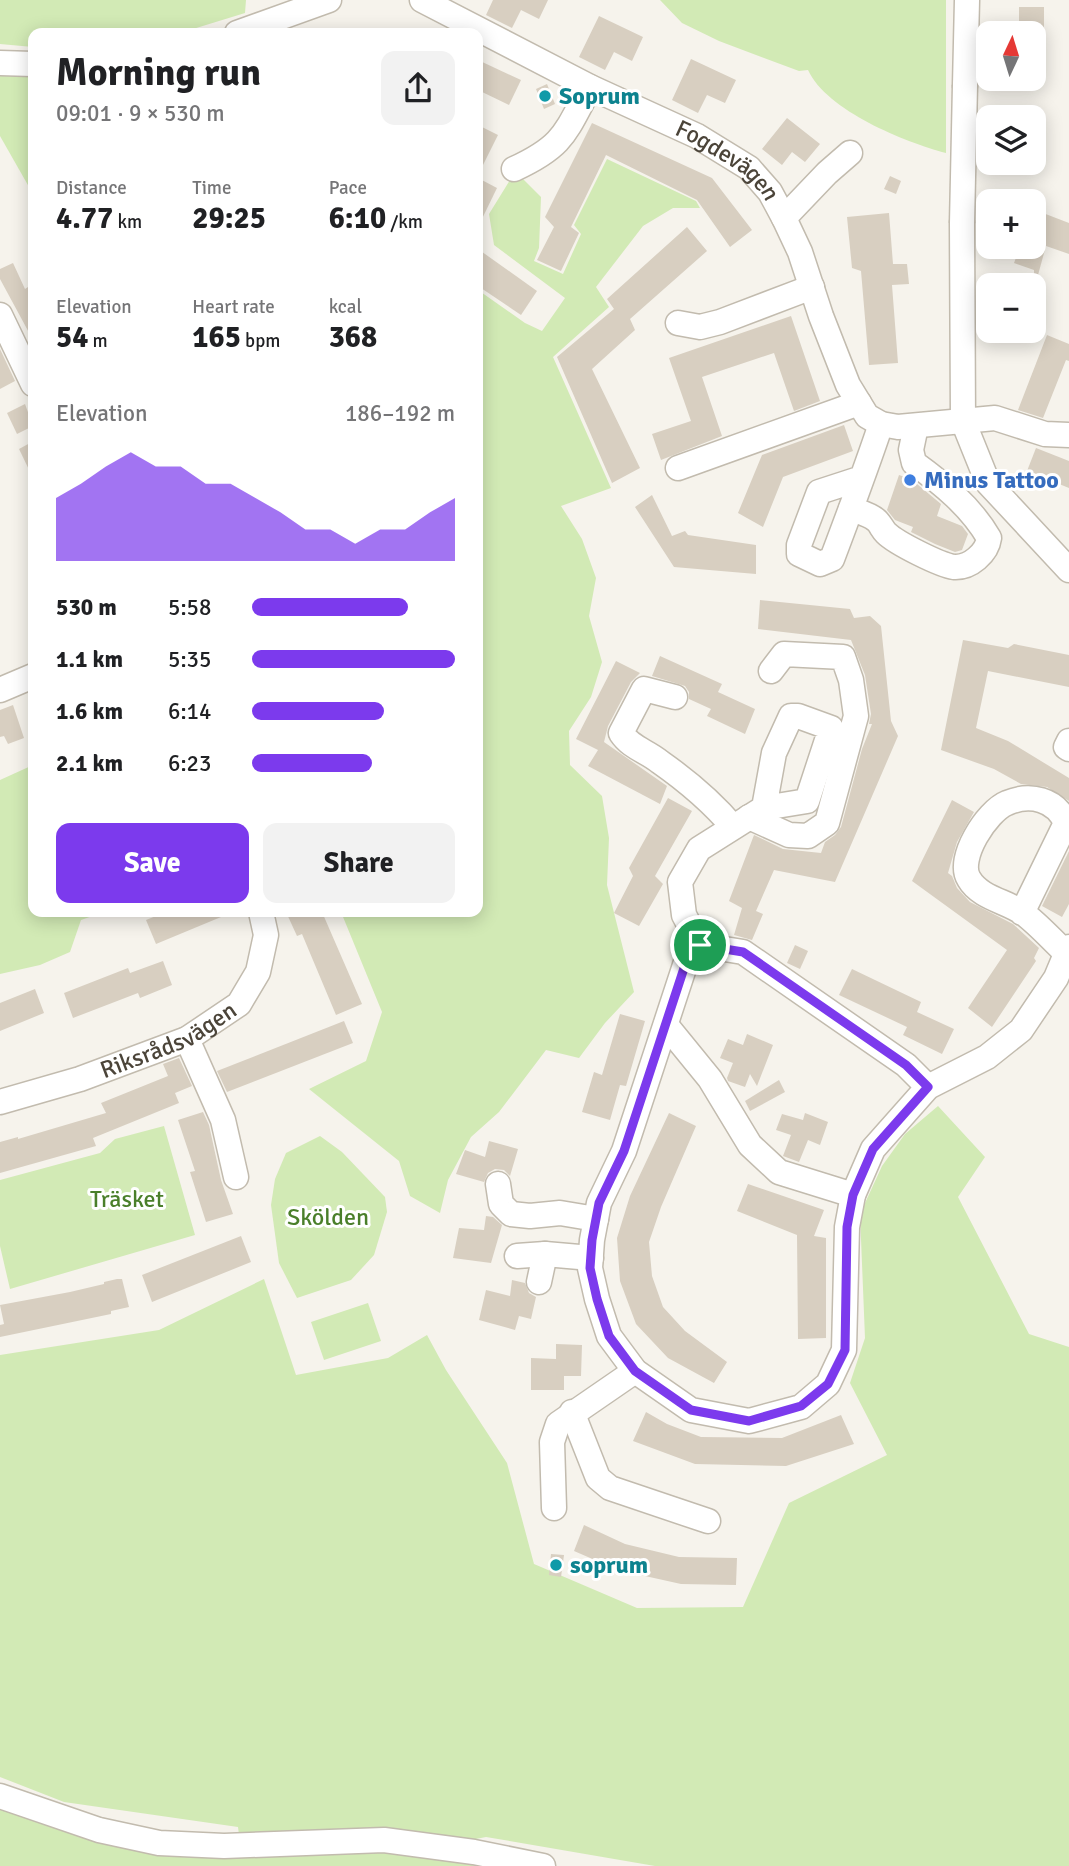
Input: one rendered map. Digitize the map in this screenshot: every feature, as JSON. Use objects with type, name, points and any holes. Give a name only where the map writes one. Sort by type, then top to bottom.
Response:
[{"type":"street","points":[[277,27],[329,0]]},
{"type":"street","name":"Fogdevägen","points":[[422,0],[476,28]]},
{"type":"street","points":[[967,0],[962,223],[962,421],[988,483],[1066,568]]},
{"type":"street","name":"Fogdevägen","points":[[483,32],[590,87],[697,136],[749,169],[770,192],[800,252],[848,385],[867,416],[881,424]]},
{"type":"street","points":[[0,63],[28,64]]},
{"type":"street","points":[[514,169],[541,156],[563,138],[590,87]]},
{"type":"street","points":[[784,218],[850,153]]},
{"type":"street","points":[[678,323],[700,327],[710,325],[812,287]]},
{"type":"street","points":[[0,315],[28,374]]},
{"type":"street","points":[[678,468],[859,403]]},
{"type":"street","points":[[862,478],[819,492],[799,545],[799,554],[820,564],[832,559],[851,509],[862,478],[881,424],[916,426],[995,418],[1045,434],[1069,435]]},
{"type":"street","points":[[851,509],[876,520],[886,533],[901,544],[947,565],[957,567],[977,559],[989,538],[975,517],[944,485],[914,463],[911,450],[916,426]]},
{"type":"street","points":[[675,697],[644,688],[621,733],[628,743],[658,760],[716,807],[749,817],[789,835],[808,836],[827,823],[856,716],[851,680],[843,657],[784,654],[771,671]]},
{"type":"street","points":[[0,691],[28,678]]},
{"type":"street","points":[[1069,741],[1066,747],[1069,749]]},
{"type":"street","points":[[700,945],[688,956],[624,1151],[599,1203],[590,1268],[609,1336],[635,1371],[691,1410],[749,1421],[801,1406],[828,1384],[845,1350],[847,1227],[853,1195],[873,1149],[928,1087],[987,1057],[1021,1030],[1056,978],[1068,950],[1023,913],[988,896],[973,884],[965,871],[968,852],[977,832],[998,809],[1006,803],[1035,799],[1046,801],[1058,808],[1066,823],[1023,913]]},
{"type":"street","points":[[700,945],[684,915],[680,882],[699,849],[749,817]]},
{"type":"street","name":"Riksrådsvägen","points":[[0,1102],[80,1079],[187,1039],[239,1004],[258,972],[266,935],[262,917]]},
{"type":"street","points":[[700,945],[743,952],[906,1065],[928,1087]]},
{"type":"street","points":[[666,1025],[710,1079],[750,1145],[779,1172],[853,1195]]},
{"type":"street","points":[[187,1039],[223,1120],[236,1177]]},
{"type":"street","points":[[498,1184],[501,1204],[511,1214],[530,1216],[560,1213],[596,1219]]},
{"type":"street","points":[[517,1256],[545,1254],[591,1258]]},
{"type":"street","points":[[539,1282],[545,1254]]},
{"type":"street","points":[[554,1508],[552,1442],[558,1424],[635,1371]]},
{"type":"street","points":[[572,1412],[598,1478],[610,1488],[708,1521]]},
{"type":"street","points":[[0,1796],[99,1830],[159,1843],[224,1846],[384,1840],[474,1852],[543,1866]]},
{"type":"green space","points":[[0,0],[246,0],[245,13],[196,28],[28,28],[28,47],[0,44]]},
{"type":"green space","points":[[660,0],[946,0],[946,153],[889,133],[849,111],[818,85],[808,70],[799,71],[719,41],[682,23]]},
{"type":"green space","points":[[0,74],[28,75],[28,185],[0,136]]},
{"type":"green space","points":[[607,159],[696,201],[700,208],[673,208],[643,226],[596,287],[609,307],[553,357],[611,488],[561,506],[582,539],[596,578],[589,616],[602,662],[591,697],[569,731],[570,765],[602,796],[609,838],[607,885],[634,992],[605,1023],[579,1058],[546,1050],[499,1112],[471,1137],[448,1180],[440,1213],[410,1196],[399,1161],[309,1089],[366,1061],[382,1012],[343,917],[483,917],[483,294],[525,323],[542,331],[565,298],[494,245],[489,214],[513,175],[523,179],[541,197],[539,248],[534,261],[563,274],[581,234],[574,225]]},
{"type":"green space","points":[[28,767],[28,917],[90,917],[81,920],[70,952],[40,965],[0,974],[0,780]]},
{"type":"green space","points":[[938,1106],[985,1157],[958,1197],[1029,1334],[1069,1347],[1069,1866],[655,1866],[486,1837],[419,1850],[504,1866],[0,1866],[0,1805],[241,1850],[238,1827],[64,1802],[0,1777],[0,1355],[159,1330],[264,1279],[296,1375],[388,1358],[427,1335],[446,1370],[507,1463],[534,1564],[637,1608],[743,1607],[789,1503],[887,1455],[850,1383],[865,1338],[860,1214],[882,1166],[905,1134]]},
{"type":"green space","name":"Träsket","points":[[164,1126],[195,1235],[10,1289],[0,1246],[0,1180],[100,1153],[115,1139]]},
{"type":"green space","name":"Skölden","points":[[320,1136],[342,1152],[385,1197],[387,1212],[374,1255],[351,1280],[297,1298],[279,1263],[271,1205],[275,1179],[286,1153]]},
{"type":"green space","points":[[368,1303],[381,1341],[324,1360],[311,1322]]},
{"type":"building","points":[[493,0],[548,0],[539,19],[521,10],[512,28],[486,15]]},
{"type":"building","points":[[1019,7],[1044,7],[1044,21],[1019,21]]},
{"type":"building","points":[[599,16],[643,37],[632,61],[614,52],[605,70],[579,57]]},
{"type":"building","points":[[691,59],[736,80],[725,103],[707,95],[698,113],[672,100]]},
{"type":"building","points":[[483,62],[521,80],[509,105],[483,92]]},
{"type":"building","name":"Soprum","points":[[547,84],[555,104],[544,109],[536,89]]},
{"type":"building","points":[[787,118],[820,144],[805,162],[792,152],[782,165],[762,149]]},
{"type":"building","points":[[592,123],[712,178],[752,230],[730,247],[697,200],[606,155],[571,227],[579,233],[561,271],[537,260],[554,227],[545,217]]},
{"type":"building","points":[[483,128],[498,135],[483,165]]},
{"type":"building","points":[[890,176],[901,181],[896,194],[884,189]]},
{"type":"building","points":[[483,181],[497,188],[483,217]]},
{"type":"building","points":[[889,213],[893,264],[907,264],[909,284],[892,285],[898,363],[869,365],[861,271],[852,268],[847,217]]},
{"type":"building","points":[[1046,214],[1069,223],[1069,254],[1046,246]]},
{"type":"building","points":[[687,227],[707,251],[630,319],[635,330],[592,369],[640,468],[612,483],[557,357],[614,309],[607,299]]},
{"type":"building","points":[[483,253],[537,291],[521,315],[483,289]]},
{"type":"building","points":[[1016,259],[1042,259],[1039,273],[1014,263]]},
{"type":"building","points":[[13,263],[25,289],[28,287],[28,331],[0,279],[0,269]]},
{"type":"building","points":[[791,316],[820,401],[794,411],[774,353],[702,377],[722,436],[661,460],[652,434],[691,421],[669,358]]},
{"type":"building","points":[[1047,335],[1069,344],[1069,361],[1066,360],[1043,418],[1018,410]]},
{"type":"building","points":[[0,349],[15,381],[0,389]]},
{"type":"building","points":[[25,404],[28,428],[17,434],[7,413]]},
{"type":"building","points":[[844,425],[853,451],[783,477],[763,527],[738,513],[762,455]]},
{"type":"building","points":[[28,444],[28,468],[19,449]]},
{"type":"building","points":[[1036,448],[1069,461],[1069,488],[1027,471]]},
{"type":"building","points":[[899,475],[911,479],[941,504],[937,516],[962,526],[968,534],[962,550],[955,552],[935,544],[911,532],[913,527],[895,520],[887,510]]},
{"type":"building","points":[[652,495],[672,536],[685,531],[688,535],[756,545],[756,574],[674,567],[635,507]]},
{"type":"building","points":[[760,600],[850,609],[854,618],[870,616],[881,626],[891,721],[898,736],[835,882],[774,870],[756,911],[763,914],[752,940],[734,935],[742,908],[729,901],[754,835],[783,849],[821,853],[825,842],[841,827],[862,749],[872,724],[869,724],[871,714],[865,675],[851,640],[758,629]]},
{"type":"building","points":[[963,640],[1008,648],[1014,644],[1069,655],[1069,687],[988,671],[976,728],[1008,741],[1069,778],[1069,801],[1047,787],[1021,784],[994,769],[941,750]]},
{"type":"building","points":[[660,656],[722,684],[718,692],[755,709],[745,734],[707,716],[711,709],[689,699],[685,686],[652,676]]},
{"type":"building","points":[[616,661],[640,673],[631,682],[608,726],[604,742],[667,786],[660,804],[588,766],[598,750],[576,739]]},
{"type":"building","points":[[13,705],[24,738],[8,744],[4,736],[0,737],[0,710]]},
{"type":"building","points":[[668,798],[692,811],[655,876],[663,884],[639,926],[614,913],[633,876],[629,868]]},
{"type":"building","points":[[952,800],[974,812],[957,842],[948,873],[970,902],[1013,924],[1039,948],[1034,958],[1036,961],[992,1027],[968,1008],[1007,950],[912,881]]},
{"type":"building","points":[[1069,851],[1069,904],[1062,917],[1042,906]]},
{"type":"building","points":[[154,917],[221,917],[156,944],[146,920]]},
{"type":"building","points":[[288,917],[324,917],[362,1004],[336,1015],[302,934],[297,936]]},
{"type":"building","points":[[795,945],[808,951],[800,969],[787,963]]},
{"type":"building","points":[[163,961],[172,985],[140,998],[138,993],[73,1018],[64,993],[128,968],[130,973]]},
{"type":"building","points":[[852,969],[921,1002],[917,1012],[954,1029],[942,1054],[903,1035],[907,1027],[839,995]]},
{"type":"building","points":[[35,989],[44,1013],[0,1031],[0,1003]]},
{"type":"building","points":[[620,1014],[645,1021],[626,1086],[620,1085],[610,1120],[582,1112],[594,1072],[602,1075]]},
{"type":"building","points":[[344,1021],[353,1043],[227,1092],[217,1071]]},
{"type":"building","points":[[747,1034],[773,1045],[757,1086],[750,1074],[745,1087],[728,1081],[733,1063],[720,1058],[728,1039],[743,1045]]},
{"type":"building","points":[[179,1058],[192,1086],[175,1093],[179,1103],[93,1138],[96,1146],[0,1173],[0,1142],[106,1113],[101,1103],[168,1076],[163,1064]]},
{"type":"building","points":[[779,1080],[785,1092],[750,1111],[745,1101]]},
{"type":"building","points":[[203,1112],[233,1214],[206,1222],[190,1172],[195,1171],[178,1120]]},
{"type":"building","points":[[669,1113],[696,1126],[649,1242],[652,1276],[663,1307],[685,1331],[727,1362],[714,1383],[668,1358],[636,1324],[620,1281],[617,1238],[630,1196]]},
{"type":"building","points":[[805,1113],[828,1122],[820,1145],[808,1140],[799,1162],[783,1156],[791,1135],[776,1130],[782,1114],[803,1120]]},
{"type":"building","points":[[489,1141],[518,1149],[510,1176],[504,1170],[495,1169],[488,1173],[484,1182],[456,1174],[465,1150],[485,1157]]},
{"type":"building","points":[[748,1184],[824,1210],[814,1236],[826,1238],[826,1338],[798,1339],[797,1235],[737,1211]]},
{"type":"building","points":[[486,1216],[493,1217],[502,1225],[491,1263],[453,1258],[459,1228],[484,1230]]},
{"type":"building","points":[[241,1236],[251,1262],[152,1302],[142,1275]]},
{"type":"building","points":[[122,1279],[129,1307],[111,1311],[111,1314],[0,1337],[0,1325],[4,1324],[0,1305],[70,1292]]},
{"type":"building","points":[[512,1280],[525,1283],[529,1293],[536,1297],[531,1319],[519,1316],[515,1330],[479,1320],[486,1290],[510,1296]]},
{"type":"building","points":[[556,1344],[582,1345],[581,1376],[564,1376],[564,1390],[531,1390],[531,1358],[556,1359]]},
{"type":"building","points":[[646,1412],[667,1424],[701,1437],[782,1438],[841,1415],[854,1444],[786,1466],[695,1464],[633,1441]]},
{"type":"building","points":[[584,1525],[625,1544],[679,1557],[737,1558],[736,1585],[681,1584],[618,1570],[574,1551]]},
{"type":"building","name":"soprum","points":[[551,1554],[564,1555],[561,1577],[549,1575]]},
{"type":"place","name":"Soprum","points":[[545,96]]},
{"type":"place","name":"Minus Tattoo","points":[[910,480]]},
{"type":"place","name":"soprum","points":[[556,1565]]},
{"type":"route","points":[[700,945],[743,952],[906,1065],[915,1077],[928,1087],[873,1149],[853,1195],[847,1227],[845,1350],[828,1384],[801,1406],[749,1421],[691,1410],[635,1371],[609,1336],[590,1268],[599,1203],[624,1151],[688,956],[700,945]]}]
